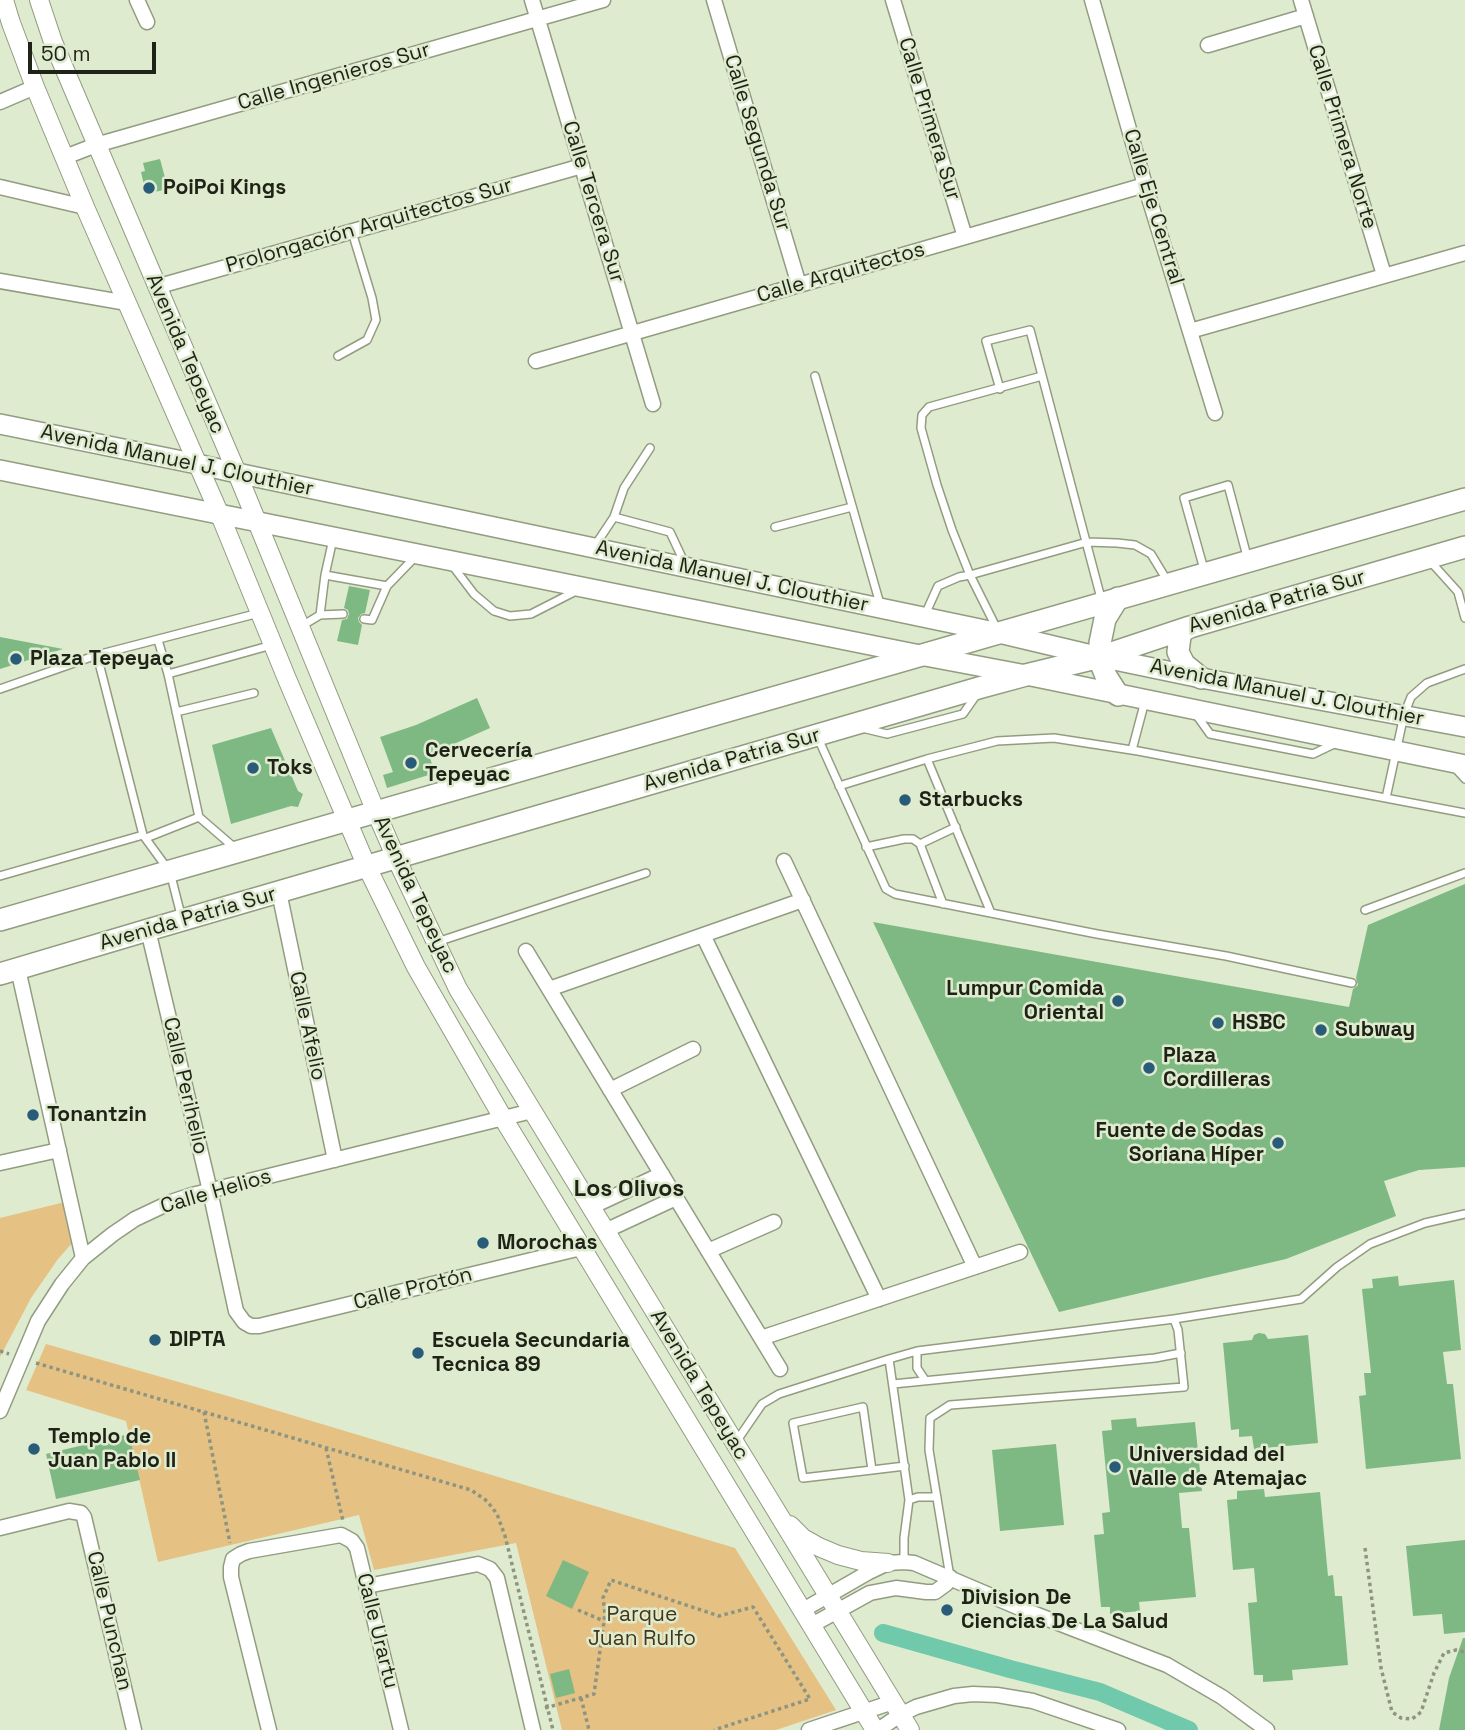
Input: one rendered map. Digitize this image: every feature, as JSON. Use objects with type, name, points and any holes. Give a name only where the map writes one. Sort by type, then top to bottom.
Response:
[{"type":"main road","name":"Avenida Manuel J. Clouthier","points":[[0,424],[924,617],[1201,678],[1465,727]]},
{"type":"main road","name":"Avenida Manuel J. Clouthier","points":[[0,470],[1457,763]]},
{"type":"main road","points":[[0,920],[1465,499]]},
{"type":"main road","name":"Avenida Patria Sur","points":[[9,972],[982,687],[1100,657],[1190,627],[1465,547]]},
{"type":"main road","points":[[1110,600],[1101,631],[1100,657],[1106,676],[1118,695]]},
{"type":"main road","points":[[1190,627],[1180,636],[1178,652],[1184,664],[1201,678]]},
{"type":"street","name":"Avenida Tepeyac","points":[[4,0],[34,87],[220,515],[367,867],[416,967],[581,1248],[877,1730]]},
{"type":"street","name":"Avenida Tepeyac","points":[[39,0],[53,42],[237,473],[376,812],[458,989],[901,1716]]},
{"type":"street","points":[[137,0],[147,22]]},
{"type":"street","name":"Calle Tercera Sur","points":[[532,0],[653,404]]},
{"type":"street","name":"Calle Ingenieros Sur","points":[[65,157],[96,145],[603,0]]},
{"type":"street","name":"Calle Segunda Sur","points":[[714,0],[800,285]]},
{"type":"street","name":"Calle Primera Sur","points":[[893,0],[965,237]]},
{"type":"street","name":"Calle Eje Central","points":[[1092,0],[1215,413]]},
{"type":"street","name":"Calle Primera Norte","points":[[1301,0],[1384,275]]},
{"type":"street","points":[[1208,45],[1306,16]]},
{"type":"street","points":[[0,102],[34,87]]},
{"type":"street","name":"Prolongación Arquitectos Sur","points":[[156,287],[582,166]]},
{"type":"street","name":"Calle Arquitectos","points":[[536,361],[1145,185]]},
{"type":"street","points":[[0,187],[85,206]]},
{"type":"street","points":[[1190,331],[1465,253]]},
{"type":"street","points":[[0,281],[127,303]]},
{"type":"street","points":[[784,861],[975,1267]]},
{"type":"street","name":"Calle Afelio","points":[[279,892],[335,1160]]},
{"type":"street","points":[[549,989],[803,900]]},
{"type":"street","name":"Calle Perihelio","points":[[148,930],[236,1311],[244,1322]]},
{"type":"street","points":[[703,935],[879,1299]]},
{"type":"street","points":[[526,951],[780,1369]]},
{"type":"street","points":[[9,972],[59,1150],[83,1258]]},
{"type":"street","points":[[611,1090],[692,1049]]},
{"type":"street","name":"Calle Helios","points":[[0,1411],[38,1321],[62,1284],[83,1258],[135,1219],[171,1202],[210,1191],[532,1111]]},
{"type":"street","points":[[0,1163],[59,1150]]},
{"type":"street","points":[[591,1207],[662,1174]]},
{"type":"street","points":[[605,1231],[676,1198]]},
{"type":"street","points":[[708,1251],[774,1222]]},
{"type":"street","name":"Calle Protón","points":[[244,1322],[258,1326],[581,1248]]},
{"type":"street","points":[[761,1338],[1020,1252]]},
{"type":"street","name":"Calle Punchan","points":[[0,1528],[69,1511],[81,1513],[86,1521],[134,1730]]},
{"type":"street","points":[[775,1511],[803,1538],[838,1555],[862,1561],[924,1566],[1022,1609],[1167,1665],[1222,1697],[1261,1728]]},
{"type":"street","points":[[269,1730],[231,1577],[233,1559],[249,1551],[334,1535],[346,1537]]},
{"type":"street","name":"Calle Urartu","points":[[346,1537],[357,1548],[401,1730]]},
{"type":"street","points":[[836,1611],[869,1572],[896,1563]]},
{"type":"street","points":[[367,1586],[478,1564],[490,1569],[498,1578],[533,1730]]},
{"type":"street","points":[[812,1624],[870,1592],[896,1588],[935,1592],[946,1584],[950,1577]]},
{"type":"street","points":[[877,1730],[916,1707],[954,1696],[973,1694],[1033,1701],[1118,1730]]},
{"type":"street","points":[[809,1730],[865,1711],[901,1716]]},
{"type":"lane","points":[[338,356],[367,340],[376,320],[351,231]]},
{"type":"lane","points":[[1000,389],[986,341],[1030,330],[1087,542],[1110,600]]},
{"type":"lane","points":[[815,376],[881,608]]},
{"type":"lane","points":[[999,633],[976,591],[952,530],[921,428],[922,415],[929,407],[1042,376]]},
{"type":"lane","points":[[593,548],[614,517],[624,488],[650,448]]},
{"type":"lane","points":[[1205,573],[1184,498],[1228,485],[1248,561]]},
{"type":"lane","points":[[775,527],[852,507]]},
{"type":"lane","points":[[614,517],[670,532],[687,567]]},
{"type":"lane","points":[[320,615],[333,538]]},
{"type":"lane","points":[[924,617],[938,586],[959,576],[1087,542],[1135,545],[1151,554],[1169,583]]},
{"type":"lane","points":[[364,619],[372,620],[387,586],[418,555]]},
{"type":"lane","points":[[1427,558],[1462,591],[1465,618]]},
{"type":"lane","points":[[450,561],[474,594],[494,611],[510,616],[531,614],[582,588]]},
{"type":"lane","points":[[325,575],[387,586]]},
{"type":"lane","points":[[0,690],[97,656],[260,613]]},
{"type":"lane","points":[[300,627],[320,615],[343,614]]},
{"type":"lane","points":[[158,640],[199,817],[239,852]]},
{"type":"lane","points":[[168,674],[273,645]]},
{"type":"lane","points":[[97,656],[144,837],[170,872],[182,920]]},
{"type":"lane","points":[[1386,798],[1404,715],[1411,697],[1427,683],[1465,669]]},
{"type":"lane","points":[[176,712],[254,693]]},
{"type":"lane","points":[[1132,750],[1145,700]]},
{"type":"lane","points":[[817,736],[886,889],[895,894],[1097,934],[1226,956],[1352,983]]},
{"type":"lane","points":[[839,786],[997,741],[1054,738],[1132,750],[1465,813]]},
{"type":"lane","points":[[927,760],[991,913]]},
{"type":"lane","points":[[1457,763],[1465,779]]},
{"type":"lane","points":[[0,876],[144,837],[199,817]]},
{"type":"lane","points":[[920,844],[956,827]]},
{"type":"lane","points":[[866,847],[904,839],[913,839],[920,844],[943,904]]},
{"type":"lane","points":[[436,942],[646,873]]},
{"type":"lane","points":[[1365,910],[1465,873]]},
{"type":"lane","points":[[734,1444],[762,1404],[779,1394],[890,1359],[917,1351],[1174,1319],[1301,1300],[1337,1267],[1370,1244],[1425,1223],[1465,1214]]},
{"type":"lane","points":[[950,1577],[929,1450],[930,1418],[950,1405],[1184,1387],[1178,1330],[1174,1319]]},
{"type":"lane","points":[[917,1351],[917,1368],[925,1380]]},
{"type":"lane","points":[[893,1384],[1155,1358],[1181,1353]]},
{"type":"lane","points":[[890,1359],[909,1500],[904,1538],[896,1563]]},
{"type":"lane","points":[[872,1470],[863,1407],[793,1423],[803,1478],[872,1470],[905,1466]]},
{"type":"lane","points":[[909,1500],[937,1497]]},
{"type":"path","points":[[0,1351],[471,1490],[487,1501],[505,1535],[553,1730]]},
{"type":"path","points":[[204,1412],[233,1559]]},
{"type":"path","points":[[326,1448],[346,1537]]},
{"type":"path","points":[[1365,1548],[1381,1668],[1392,1712],[1401,1718],[1412,1719],[1421,1712],[1444,1653],[1456,1650],[1465,1652]]},
{"type":"path","points":[[529,1712],[594,1694],[605,1614],[603,1598],[611,1580],[719,1616],[753,1607],[810,1699],[714,1730]]},
{"type":"path","points":[[578,1610],[604,1621]]},
{"type":"path","points":[[581,1698],[589,1730]]},
{"type":"green space","points":[[65,1202],[74,1241],[31,1298],[0,1357],[0,1218]]},
{"type":"green space","name":"Parque Juan Rulfo","points":[[46,1344],[735,1548],[836,1710],[776,1730],[562,1730],[516,1543],[374,1570],[359,1515],[158,1562],[126,1421],[26,1390]]},
{"type":"building","points":[[160,159],[168,189],[146,194],[141,172],[145,171],[143,163]]},
{"type":"building","points":[[349,586],[370,590],[365,613],[358,618],[362,625],[358,645],[337,641],[342,620],[347,619],[349,614],[344,608]]},
{"type":"building","name":"Plaza Tepeyac","points":[[0,637],[63,649],[0,669]]},
{"type":"building","points":[[477,698],[490,728],[429,755],[435,773],[387,788],[383,775],[393,772],[380,737],[416,725]]},
{"type":"building","name":"Toks","points":[[271,728],[298,791],[303,794],[298,807],[291,806],[231,824],[212,745]]},
{"type":"building","name":"Plaza Cordilleras","points":[[1465,884],[1465,1167],[1419,1170],[1384,1181],[1396,1216],[1286,1259],[1059,1312],[873,922],[1349,1007],[1353,989],[1358,985],[1356,978],[1368,925]]},
{"type":"building","points":[[1398,1276],[1399,1286],[1454,1280],[1461,1350],[1443,1352],[1447,1384],[1453,1384],[1461,1459],[1366,1469],[1359,1396],[1366,1395],[1364,1373],[1371,1373],[1362,1289],[1373,1288],[1372,1279]]},
{"type":"building","points":[[1265,1334],[1268,1339],[1308,1335],[1318,1443],[1254,1449],[1252,1436],[1239,1437],[1239,1429],[1231,1430],[1223,1343],[1252,1340],[1254,1335]]},
{"type":"building","points":[[1136,1418],[1137,1427],[1195,1422],[1202,1491],[1179,1493],[1182,1528],[1189,1528],[1196,1597],[1139,1602],[1140,1611],[1110,1614],[1110,1607],[1101,1607],[1094,1535],[1104,1534],[1102,1513],[1110,1512],[1102,1431],[1112,1430],[1111,1420]]},
{"type":"building","points":[[129,1434],[140,1480],[56,1499],[46,1454]]},
{"type":"building","points":[[1056,1444],[1064,1525],[1000,1531],[992,1450]]},
{"type":"building","points":[[1264,1489],[1265,1497],[1320,1492],[1328,1576],[1333,1575],[1335,1596],[1342,1596],[1348,1665],[1292,1670],[1293,1680],[1263,1682],[1263,1675],[1254,1675],[1248,1603],[1257,1602],[1254,1568],[1233,1570],[1227,1500],[1237,1499],[1237,1491]]},
{"type":"building","points":[[1465,1540],[1465,1632],[1444,1634],[1442,1614],[1413,1616],[1406,1546]]},
{"type":"building","points":[[563,1560],[589,1572],[572,1609],[546,1596]]},
{"type":"building","points":[[1463,1638],[1465,1730],[1439,1730],[1449,1678]]},
{"type":"building","points":[[569,1669],[575,1693],[556,1698],[550,1674]]},
{"type":"waterway","points":[[883,1633],[1100,1692],[1189,1730]]},
{"type":"place","name":"PoiPoi Kings","points":[[149,188]]},
{"type":"place","name":"Plaza Tepeyac","points":[[16,659]]},
{"type":"place","name":"Cervecería Tepeyac","points":[[411,763]]},
{"type":"place","name":"Toks","points":[[253,768]]},
{"type":"place","name":"Starbucks","points":[[905,800]]},
{"type":"place","name":"Lumpur Comida Oriental","points":[[1118,1001]]},
{"type":"place","name":"HSBC","points":[[1218,1023]]},
{"type":"place","name":"Subway","points":[[1321,1030]]},
{"type":"place","name":"Plaza Cordilleras","points":[[1149,1068]]},
{"type":"place","name":"Tonantzin","points":[[33,1115]]},
{"type":"place","name":"Fuente de Sodas Soriana Híper","points":[[1278,1143]]},
{"type":"place","name":"Morochas","points":[[483,1243]]},
{"type":"place","name":"DIPTA","points":[[155,1340]]},
{"type":"place","name":"Escuela Secundaria Tecnica 89","points":[[418,1353]]},
{"type":"place","name":"Templo de Juan Pablo II","points":[[34,1449]]},
{"type":"place","name":"Universidad del Valle de Atemajac","points":[[1115,1467]]},
{"type":"place","name":"Division De Ciencias De La Salud","points":[[947,1610]]},
{"type":"district","name":"Los Olivos","points":[[629,1190]]}]
